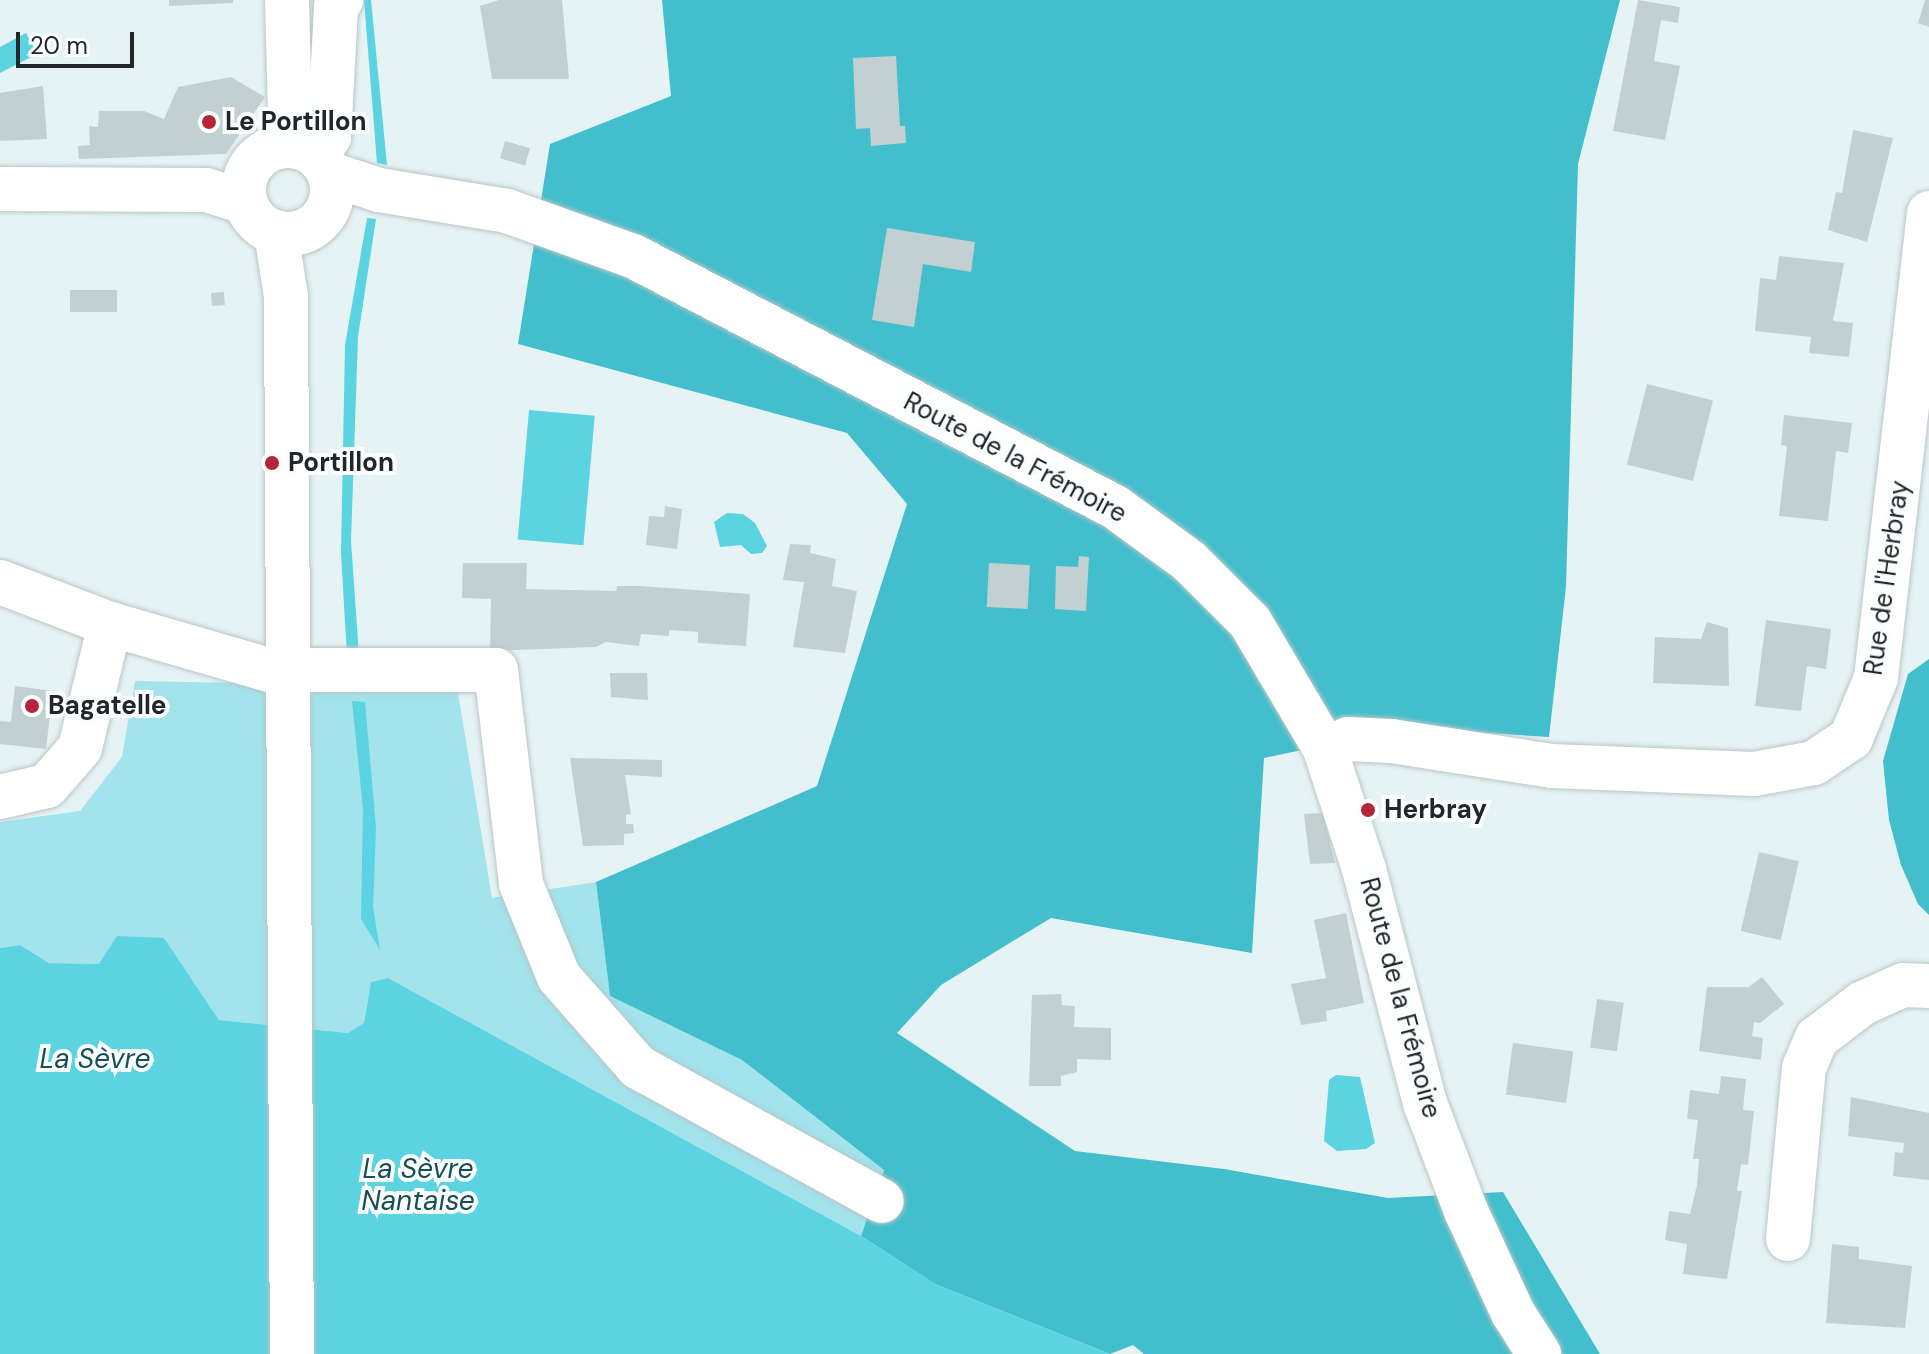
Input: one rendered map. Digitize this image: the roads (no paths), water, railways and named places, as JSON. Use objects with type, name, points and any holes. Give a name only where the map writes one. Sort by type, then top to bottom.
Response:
[{"type":"street","points":[[287,0],[284,179],[292,923],[292,1354]]},
{"type":"street","points":[[284,179],[329,137],[336,7],[341,0]]},
{"type":"street","name":"Route de la Frémoire","points":[[0,189],[284,179],[379,190],[507,211],[633,256],[1115,507],[1189,561],[1250,622],[1325,749],[1364,869],[1425,1103],[1466,1211],[1513,1313],[1539,1354]]},
{"type":"street","name":"Rue de l'Herbray","points":[[1325,749],[1348,739],[1391,741],[1552,766],[1754,774],[1814,763],[1851,738],[1876,678],[1929,213]]},
{"type":"street","points":[[0,582],[110,624],[287,671],[496,670],[521,884],[559,977],[638,1067],[882,1201]]},
{"type":"street","points":[[0,797],[47,786],[80,748],[110,624]]},
{"type":"street","points":[[1788,1239],[1804,1068],[1817,1038],[1863,1003],[1916,986]]},
{"type":"water","points":[[364,0],[371,0],[387,165],[377,163]]},
{"type":"water","points":[[26,33],[37,54],[0,73],[0,47]]},
{"type":"water","points":[[367,218],[376,219],[358,337],[351,541],[359,655],[347,656],[341,553],[345,345]]},
{"type":"water","points":[[529,410],[595,416],[583,545],[518,540]]},
{"type":"water","points":[[727,513],[743,514],[755,523],[767,546],[762,553],[751,554],[741,545],[720,547],[714,522]]},
{"type":"water","points":[[352,701],[365,702],[376,828],[373,907],[380,950],[361,919],[363,809]]},
{"type":"water","name":"La Sèvre Nantaise","points":[[117,936],[164,938],[219,1020],[348,1033],[364,1023],[371,982],[388,978],[861,1236],[935,1284],[1110,1354],[0,1354],[0,948],[20,945],[49,963],[99,964]]},
{"type":"water","points":[[1336,1075],[1360,1077],[1375,1143],[1366,1149],[1337,1151],[1324,1141],[1329,1080]]},
{"type":"place","name":"Le Portillon","points":[[209,122]]},
{"type":"place","name":"Portillon","points":[[272,463]]},
{"type":"place","name":"Bagatelle","points":[[32,706]]},
{"type":"place","name":"Herbray","points":[[1368,810]]},
{"type":"water label","name":"La Sèvre","points":[[95,1059]]}]
